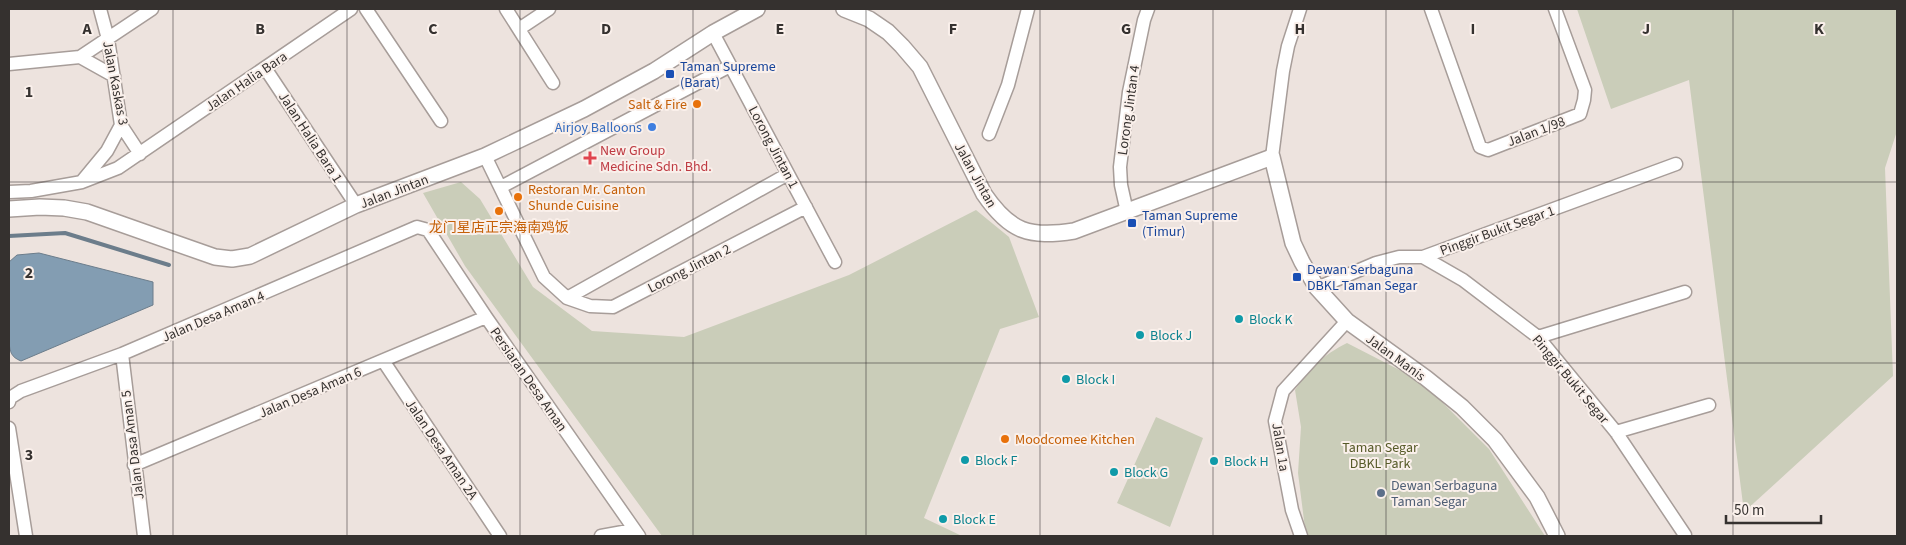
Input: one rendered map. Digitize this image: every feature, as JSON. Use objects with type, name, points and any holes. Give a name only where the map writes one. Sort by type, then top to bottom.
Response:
[{"type":"street","name":"Jalan Kaskas 3","points":[[100,9],[108,39],[121,125],[140,154]]},
{"type":"street","points":[[9,64],[80,57],[152,9]]},
{"type":"street","name":"Jalan Halia Bara","points":[[9,192],[31,191],[82,182],[118,168],[352,9]]},
{"type":"street","points":[[366,9],[441,121]]},
{"type":"street","points":[[506,9],[553,83]]},
{"type":"street","points":[[519,29],[549,9]]},
{"type":"street","name":"Jalan Jintan","points":[[9,209],[56,208],[87,212],[215,257],[232,259],[250,256],[356,205],[485,156],[608,96],[654,71],[712,33],[757,9]]},
{"type":"street","name":"Jalan Jintan","points":[[844,9],[869,20],[888,32],[920,67],[984,194],[996,211],[1010,224],[1030,233],[1050,235],[1074,232],[1272,157]]},
{"type":"street","points":[[989,134],[1008,86],[1028,9]]},
{"type":"street","name":"Lorong Jintan 4","points":[[1127,212],[1120,185],[1120,167],[1129,92],[1148,9]]},
{"type":"street","points":[[1272,157],[1286,54],[1300,9]]},
{"type":"street","name":"Jalan 1/98","points":[[1431,9],[1480,147],[1488,150],[1580,114],[1585,90],[1555,9]]},
{"type":"street","name":"Lorong Jintan 1","points":[[712,33],[835,262]]},
{"type":"street","points":[[80,57],[114,76]]},
{"type":"street","points":[[501,187],[730,66]]},
{"type":"street","name":"Jalan Halia Bara 1","points":[[265,68],[356,205]]},
{"type":"street","points":[[82,182],[107,151],[121,125]]},
{"type":"street","name":"Lorong Jintan 2","points":[[485,156],[544,277],[568,298],[590,306],[613,307],[806,207]]},
{"type":"street","name":"Jalan Manis","points":[[1272,157],[1294,243],[1302,262],[1317,288],[1347,321],[1426,378],[1462,407],[1495,440],[1536,497],[1557,536]]},
{"type":"street","name":"Pinggir Bukit Segar 1","points":[[1317,288],[1376,263],[1399,257],[1423,257],[1676,164]]},
{"type":"street","points":[[568,298],[788,174]]},
{"type":"street","name":"Persiaran Desa Aman","points":[[417,227],[428,230],[636,533]]},
{"type":"street","name":"Jalan Desa Aman 4","points":[[9,402],[10,398],[22,391],[122,354],[417,227]]},
{"type":"street","name":"Pinggir Bukit Segar","points":[[1423,257],[1463,280],[1538,337],[1616,432],[1685,535]]},
{"type":"street","points":[[1538,337],[1686,292]]},
{"type":"street","name":"Jalan Desa Aman 6","points":[[134,465],[384,362],[486,317]]},
{"type":"street","name":"Jalan 1a","points":[[1300,536],[1292,510],[1275,420],[1283,391],[1347,321]]},
{"type":"street","name":"Jalan Dasa Aman 5","points":[[122,354],[144,536]]},
{"type":"street","name":"Jalan Desa Aman 2A","points":[[384,362],[500,536]]},
{"type":"street","points":[[1616,432],[1709,405]]},
{"type":"street","points":[[9,428],[26,536]]},
{"type":"street","points":[[602,536],[636,533]]},
{"type":"green space","points":[[1577,9],[1897,9],[1897,131],[1885,168],[1893,376],[1744,512],[1689,80],[1611,109]]},
{"type":"green space","points":[[461,182],[480,199],[533,287],[592,331],[684,337],[849,275],[976,210],[1009,237],[1039,317],[1000,329],[924,518],[962,536],[662,536],[465,266],[423,193]]},
{"type":"green space","name":"Taman Segar DBKL Park","points":[[1347,343],[1421,381],[1489,449],[1545,536],[1306,536],[1298,473],[1301,427],[1295,390],[1318,363],[1331,352]]},
{"type":"green space","points":[[1156,417],[1203,438],[1170,527],[1117,503]]},
{"type":"water","points":[[39,253],[153,282],[153,305],[21,361],[13,356],[9,346],[9,262],[17,255]]},
{"type":"waterway","points":[[9,236],[65,233],[169,265]]},
{"type":"place","name":"Taman Supreme (Barat)","points":[[670,74]]},
{"type":"place","name":"Salt & Fire","points":[[697,104]]},
{"type":"place","name":"Airjoy Balloons","points":[[652,127]]},
{"type":"place","name":"New Group Medicine Sdn. Bhd.","points":[[590,158]]},
{"type":"place","name":"Restoran Mr. Canton Shunde Cuisine","points":[[518,197]]},
{"type":"place","name":"龙门星店正宗海南鸡饭","points":[[499,211]]},
{"type":"place","name":"Taman Supreme (Timur)","points":[[1132,223]]},
{"type":"place","name":"Dewan Serbaguna DBKL Taman Segar","points":[[1297,277]]},
{"type":"place","name":"Block K","points":[[1239,319]]},
{"type":"place","name":"Block J","points":[[1140,335]]},
{"type":"place","name":"Block I","points":[[1066,379]]},
{"type":"place","name":"Moodcomee Kitchen","points":[[1005,439]]},
{"type":"place","name":"Block F","points":[[965,460]]},
{"type":"place","name":"Block H","points":[[1214,461]]},
{"type":"place","name":"Block G","points":[[1114,472]]},
{"type":"place","name":"Dewan Serbaguna Taman Segar","points":[[1381,493]]},
{"type":"place","name":"Block E","points":[[943,519]]}]
